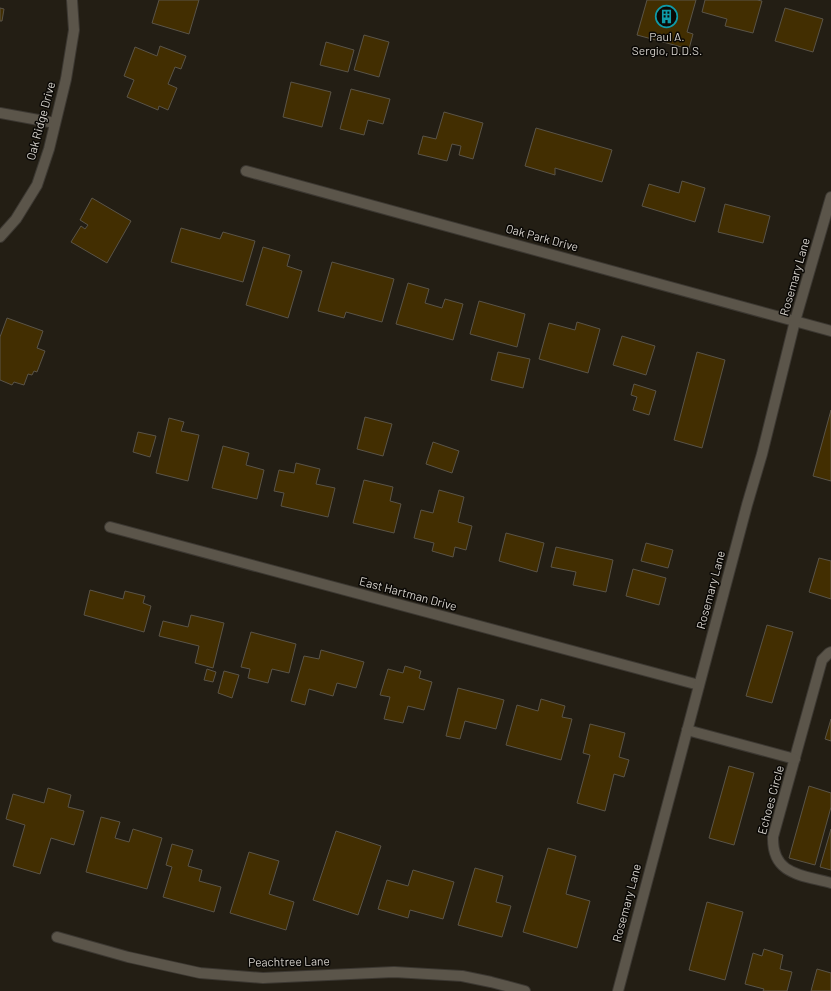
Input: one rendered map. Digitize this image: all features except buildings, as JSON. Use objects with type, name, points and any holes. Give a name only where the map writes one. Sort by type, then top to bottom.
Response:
[{"type":"street","name":"Oak Ridge Drive","points":[[0,237],[16,219],[36,185],[49,148],[66,79],[74,30],[72,0]]},
{"type":"street","points":[[0,113],[55,123]]},
{"type":"street","name":"Oak Park Drive","points":[[246,171],[831,331]]},
{"type":"street","name":"Rosemary Lane","points":[[618,991],[623,966],[762,454],[795,321],[831,197]]},
{"type":"street","name":"East Hartman Drive","points":[[110,527],[699,685]]},
{"type":"street","name":"Echoes Circle","points":[[831,652],[822,660],[773,837],[773,848],[776,858],[784,868],[792,872],[831,883]]},
{"type":"street","name":"Echoes Circle","points":[[687,730],[795,759]]},
{"type":"street","name":"Peachtree Lane","points":[[57,937],[128,957],[200,973],[263,978],[402,972],[462,976],[525,991]]},
{"type":"place","name":"Paul A. Sergio, D.D.S.","points":[[667,16]]}]
